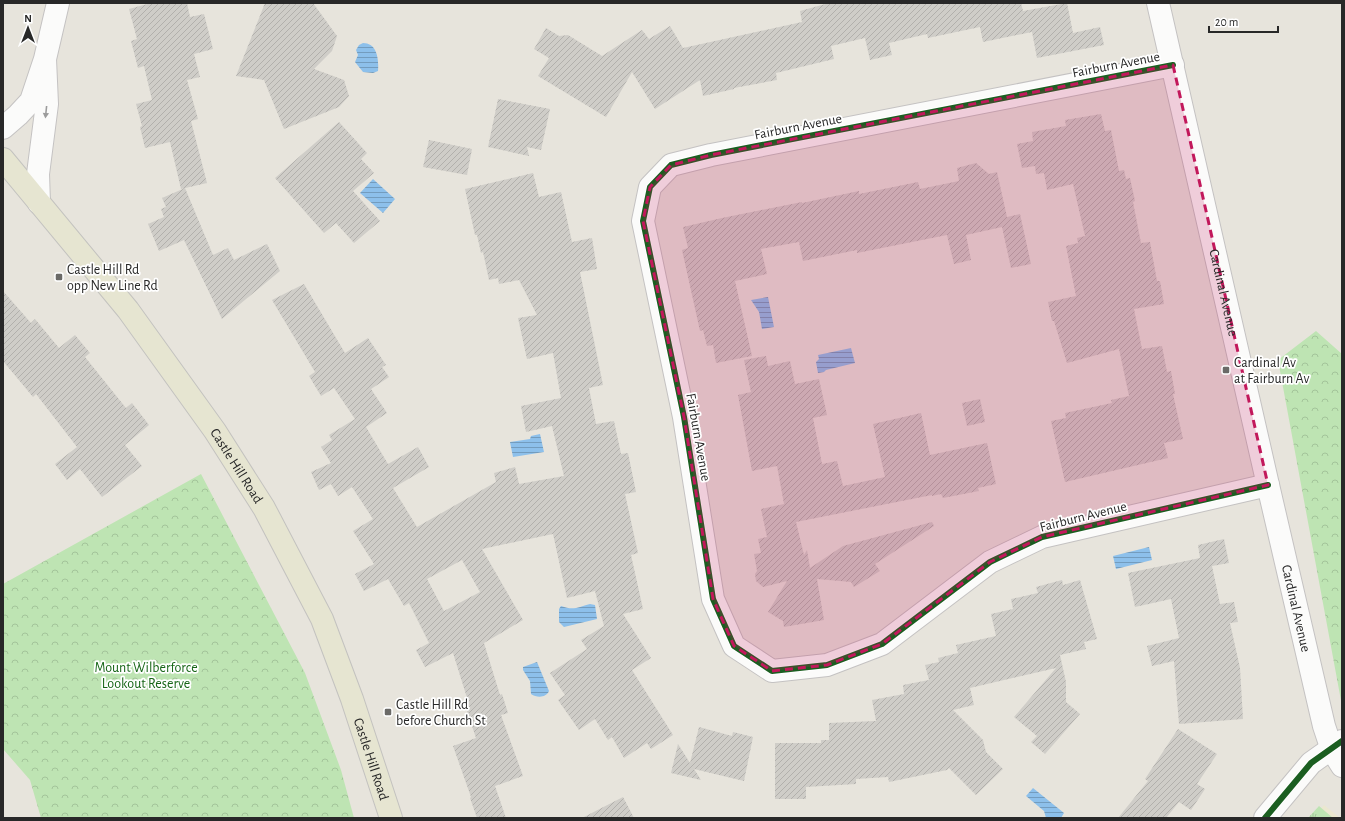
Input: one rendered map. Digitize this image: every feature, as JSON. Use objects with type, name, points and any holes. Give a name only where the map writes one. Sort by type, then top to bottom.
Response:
[{"type":"main road","name":"Castle Hill Road","points":[[3,159],[128,310],[215,431],[264,508],[322,619],[380,779],[391,818]]},
{"type":"street","points":[[3,128],[31,101],[45,59],[58,3]]},
{"type":"street","name":"Cardinal Avenue","points":[[1158,3],[1324,726],[1339,752]]},
{"type":"street","points":[[40,203],[38,174],[47,104],[45,59]]},
{"type":"street","name":"Fairburn Avenue","points":[[1173,65],[711,155],[671,165],[650,187],[643,221],[684,417],[713,599],[734,646],[772,672],[827,665],[882,644],[990,562],[1042,536],[1268,485]]},
{"type":"street","points":[[1265,818],[1311,763],[1339,752]]},
{"type":"highlighted area","points":[[1173,65],[1268,485],[1042,537],[990,562],[882,644],[827,665],[772,671],[734,646],[713,599],[684,417],[643,221],[650,187],[671,165],[711,155]]},
{"type":"shaded area","points":[[1324,805],[1340,818],[1313,818]]},
{"type":"green space","points":[[1316,331],[1342,354],[1342,706],[1278,360]]},
{"type":"green space","name":"Mount Wilberforce Lookout Reserve","points":[[201,474],[305,673],[341,770],[354,818],[41,818],[30,780],[3,749],[3,584]]},
{"type":"green space","points":[[1319,806],[1333,818],[1308,818]]},
{"type":"water","points":[[363,43],[371,46],[376,52],[378,71],[373,73],[363,72],[355,62],[358,55],[356,50],[359,45]]},
{"type":"water","points":[[373,179],[395,199],[383,213],[360,193]]},
{"type":"water","points":[[768,297],[774,327],[762,329],[759,312],[751,300]]},
{"type":"water","points":[[851,348],[855,363],[818,373],[816,362],[819,359],[818,355]]},
{"type":"water","points":[[540,434],[544,452],[513,457],[510,442],[530,439],[531,436]]},
{"type":"water","points":[[1149,547],[1152,560],[1116,569],[1113,556]]},
{"type":"water","points":[[590,604],[595,605],[597,619],[564,627],[559,622],[559,609],[561,606],[573,608]]},
{"type":"water","points":[[537,662],[549,691],[546,695],[541,697],[531,694],[530,681],[523,670],[523,667]]},
{"type":"water","points":[[1033,788],[1064,813],[1061,818],[1046,818],[1044,811],[1026,796]]},
{"type":"building","points":[[151,3],[187,3],[190,17],[204,14],[213,49],[194,54],[200,77],[187,80],[198,119],[191,121],[207,183],[181,189],[170,142],[145,148],[140,127],[142,126],[136,104],[152,100],[144,66],[138,68],[131,41],[137,39],[129,9]]},
{"type":"building","points":[[265,3],[313,3],[337,36],[332,51],[314,69],[344,80],[349,96],[339,107],[284,129],[264,80],[236,76]]},
{"type":"building","points":[[829,3],[1021,3],[1023,11],[1067,3],[1073,33],[1100,27],[1104,45],[1037,58],[1032,32],[983,42],[980,27],[928,38],[927,34],[889,43],[892,55],[870,60],[865,38],[831,46],[834,59],[776,73],[777,80],[734,88],[703,96],[700,80],[655,109],[632,72],[606,117],[538,76],[549,58],[534,49],[546,28],[559,36],[568,35],[602,56],[642,30],[649,39],[670,26],[683,48],[802,22],[800,11]]},
{"type":"building","points":[[498,99],[550,109],[541,150],[527,147],[529,156],[488,147]]},
{"type":"building","points":[[1101,114],[1105,131],[1111,130],[1119,171],[1124,170],[1126,179],[1130,178],[1141,243],[1150,242],[1157,281],[1160,281],[1164,304],[1134,309],[1142,349],[1162,346],[1167,372],[1171,371],[1175,394],[1173,394],[1183,439],[1164,443],[1168,458],[1065,482],[1051,421],[1066,418],[1065,413],[1112,403],[1111,400],[1129,396],[1119,349],[1067,363],[1054,321],[1052,321],[1048,302],[1076,296],[1066,246],[1078,243],[1077,238],[1085,236],[1073,184],[1047,190],[1044,173],[1036,174],[1035,166],[1022,168],[1017,144],[1033,141],[1032,132],[1066,126],[1065,120]]},
{"type":"building","points":[[339,122],[367,153],[361,159],[374,173],[353,191],[380,221],[354,243],[336,223],[324,233],[275,178]]},
{"type":"building","points":[[429,140],[472,149],[467,175],[423,167]]},
{"type":"building","points":[[976,163],[989,174],[997,172],[1007,217],[1020,214],[1031,264],[1011,268],[1002,227],[966,235],[971,260],[954,264],[947,235],[857,253],[857,250],[803,261],[799,242],[761,249],[767,274],[735,281],[752,356],[716,363],[713,345],[707,346],[703,330],[700,331],[682,250],[688,248],[683,227],[859,191],[859,194],[918,182],[920,189],[959,181],[957,168]]},
{"type":"building","points":[[533,173],[539,197],[561,192],[572,242],[592,238],[597,269],[580,272],[603,385],[589,388],[596,424],[614,421],[621,454],[628,453],[636,492],[625,494],[638,553],[631,555],[643,609],[623,614],[651,658],[632,670],[673,735],[651,749],[647,743],[624,758],[612,737],[608,740],[595,719],[579,730],[558,700],[565,695],[550,673],[587,649],[581,640],[604,626],[595,591],[567,598],[553,534],[482,549],[523,620],[484,643],[500,695],[502,694],[508,713],[501,715],[523,776],[495,786],[506,818],[477,818],[453,746],[476,738],[464,702],[468,701],[453,653],[425,667],[416,650],[429,643],[409,603],[404,606],[388,579],[364,591],[355,574],[374,564],[353,531],[373,519],[352,487],[338,496],[331,484],[319,490],[311,472],[331,463],[321,447],[332,440],[329,435],[355,419],[334,388],[321,396],[309,376],[315,372],[272,300],[304,284],[345,353],[368,338],[386,365],[382,367],[389,377],[371,389],[387,413],[366,427],[388,464],[418,447],[429,467],[393,488],[417,527],[496,482],[494,473],[515,467],[519,484],[564,476],[552,426],[526,432],[521,406],[561,398],[553,353],[527,359],[518,318],[537,315],[519,280],[499,284],[498,278],[489,280],[483,252],[481,253],[477,235],[475,235],[465,189]],"holes":[[[462,560],[480,592],[444,611],[427,579]]]},
{"type":"building","points":[[185,188],[213,255],[228,248],[234,260],[267,244],[280,271],[222,319],[184,240],[159,251],[148,224],[164,217],[161,209],[166,207],[162,198]]},
{"type":"building","points":[[3,291],[31,323],[35,319],[59,348],[75,335],[90,353],[85,357],[126,408],[132,403],[149,425],[125,445],[142,466],[102,497],[80,469],[67,480],[55,464],[77,447],[36,394],[33,397],[3,361]]},
{"type":"building","points":[[766,356],[768,366],[790,361],[795,384],[819,379],[827,415],[813,418],[822,464],[837,461],[843,486],[885,477],[873,424],[921,413],[930,455],[987,443],[996,484],[978,488],[979,491],[943,498],[941,494],[932,495],[796,522],[804,555],[807,550],[810,568],[843,546],[932,522],[934,526],[875,564],[880,571],[854,587],[851,582],[817,579],[824,620],[784,627],[783,621],[768,612],[787,581],[763,587],[756,581],[755,574],[757,571],[754,554],[761,553],[758,539],[767,537],[761,509],[784,504],[777,466],[752,471],[738,395],[751,392],[744,360]]},
{"type":"building","points":[[980,399],[985,422],[967,426],[962,403]]},
{"type":"building","points":[[1224,539],[1229,563],[1212,566],[1220,604],[1234,602],[1238,622],[1230,623],[1240,668],[1243,719],[1179,724],[1174,661],[1152,666],[1147,646],[1179,638],[1171,599],[1135,607],[1128,573],[1200,558],[1198,545]]},
{"type":"building","points":[[1062,580],[1063,585],[1080,580],[1097,639],[1084,642],[1086,649],[1060,655],[1066,682],[1066,702],[1080,714],[1045,754],[1031,742],[1037,736],[1014,717],[1056,668],[970,688],[974,705],[953,710],[983,740],[986,752],[1003,769],[976,795],[949,768],[947,770],[889,782],[888,777],[856,779],[856,784],[806,787],[806,799],[775,799],[775,743],[821,743],[821,740],[829,740],[829,723],[876,721],[872,700],[904,694],[903,685],[929,680],[925,665],[939,662],[938,658],[958,653],[956,645],[996,636],[991,614],[1013,609],[1011,599],[1038,593],[1036,587]]},
{"type":"building","points":[[699,727],[732,736],[733,732],[753,737],[744,781],[694,769],[701,780],[671,773],[678,744],[690,763]]},
{"type":"building","points":[[1178,729],[1217,754],[1197,784],[1205,789],[1191,810],[1179,802],[1166,818],[1118,818],[1148,781],[1145,779]]},
{"type":"building","points":[[623,797],[634,818],[582,818]]},
{"type":"cycle path","points":[[1173,65],[711,155],[671,165],[650,187],[643,221],[684,417],[713,599],[734,646],[772,671],[827,665],[882,644],[990,562],[1042,537],[1268,485]]},
{"type":"cycle path","points":[[1265,818],[1311,763],[1342,741]]},
{"type":"place","name":"Castle Hill Rd opp New Line Rd","points":[[59,277]]},
{"type":"place","name":"Cardinal Av at Fairburn Av","points":[[1226,370]]},
{"type":"place","name":"Castle Hill Rd before Church St","points":[[388,712]]}]
